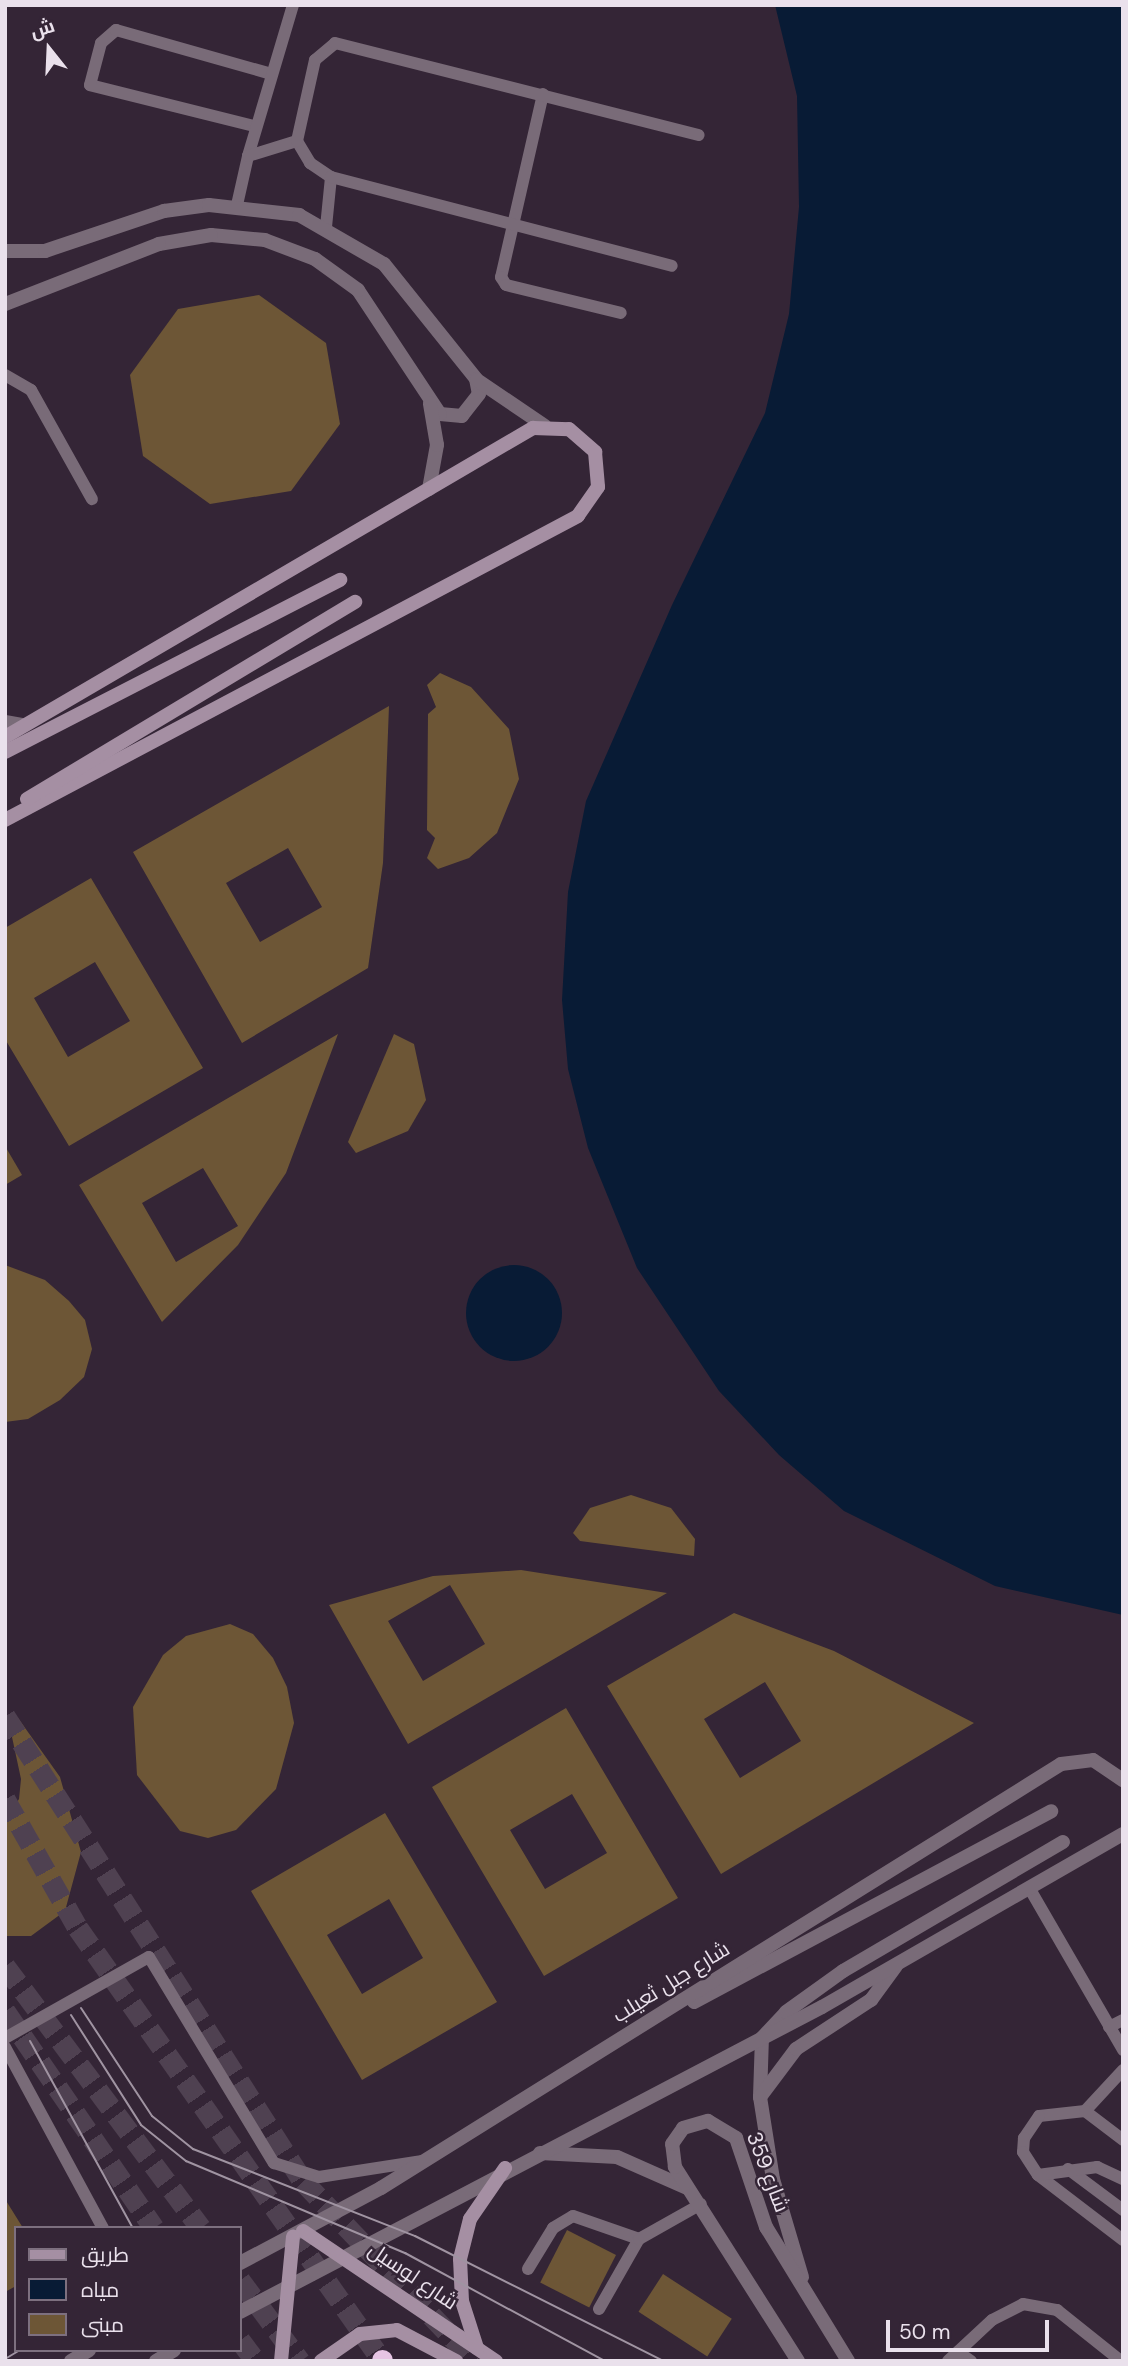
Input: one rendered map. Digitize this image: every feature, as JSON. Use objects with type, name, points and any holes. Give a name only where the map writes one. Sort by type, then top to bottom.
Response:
[{"type":"street","points":[[5,251],[45,251],[164,211],[237,205],[266,207],[326,227],[384,264],[476,379],[545,426],[579,434],[599,463],[594,498],[578,516],[5,821]]},
{"type":"street","points":[[5,304],[159,244],[211,235],[265,240],[315,259],[358,290],[430,403],[440,414],[462,416],[477,401],[476,379]]},
{"type":"street","points":[[429,489],[437,444],[430,403]]},
{"type":"street","points":[[5,737],[429,489],[545,426]]},
{"type":"street","points":[[5,752],[340,580]]},
{"type":"street","points":[[5,813],[355,602]]},
{"type":"street","points":[[5,722],[22,725]]},
{"type":"street","name":"شارع جبل ثعيلب","points":[[242,2262],[298,2234],[425,2160],[1061,1764],[1093,1760],[1123,1780]]},
{"type":"street","points":[[575,2066],[1051,1811]]},
{"type":"street","points":[[242,2311],[346,2260],[531,2154],[762,2038],[896,1966],[1031,1891],[1123,1834]]},
{"type":"street","points":[[807,2295],[773,2179],[761,2097],[762,2038],[823,1983],[1063,1842]]},
{"type":"street","points":[[761,2097],[796,2049],[871,2000],[896,1966]]},
{"type":"street","name":"شارع 359","points":[[798,2361],[698,2199],[675,2167],[671,2144],[696,2123],[718,2123],[736,2138],[766,2227],[848,2361]]},
{"type":"street","points":[[531,2154],[617,2157],[698,2199]]},
{"type":"street","points":[[477,2348],[462,2301],[460,2259],[474,2210],[505,2168]]},
{"type":"street","points":[[281,2361],[288,2288],[298,2234]]},
{"type":"street","name":"شارع لوسيل","points":[[298,2234],[346,2260],[496,2361]]},
{"type":"street","points":[[321,2361],[360,2334],[397,2330],[456,2361]]},
{"type":"lane","points":[[237,205],[254,126],[293,5]]},
{"type":"lane","points":[[254,126],[90,85],[101,43],[116,30],[272,74]]},
{"type":"lane","points":[[672,266],[331,177],[310,163],[298,141],[315,60],[335,43],[699,135]]},
{"type":"lane","points":[[543,94],[500,267],[506,285],[621,313]]},
{"type":"lane","points":[[248,156],[298,141]]},
{"type":"lane","points":[[326,227],[331,177]]},
{"type":"lane","points":[[5,375],[31,390],[92,499]]},
{"type":"lane","points":[[1031,1891],[1123,2050]]},
{"type":"lane","points":[[5,2038],[149,1957],[274,2163],[319,2177],[425,2160]]},
{"type":"lane","points":[[1109,2027],[1123,2020]]},
{"type":"lane","points":[[5,2047],[102,2226]]},
{"type":"lane","points":[[1085,2111],[1123,2070]]},
{"type":"lane","points":[[1123,2140],[1085,2111],[1052,2111],[1029,2126],[1024,2152],[1038,2175],[1123,2240]]},
{"type":"lane","points":[[1038,2175],[1097,2167],[1123,2179]]},
{"type":"lane","points":[[1068,2169],[1123,2210]]},
{"type":"lane","points":[[599,2309],[639,2239],[698,2199]]},
{"type":"lane","points":[[528,2269],[553,2228],[573,2216],[639,2239]]},
{"type":"lane","points":[[953,2356],[1006,2309],[1040,2304],[1121,2361]]},
{"type":"lane","points":[[953,2356],[971,2361]]},
{"type":"water","points":[[775,5],[1123,5],[1123,1615],[995,1586],[844,1511],[779,1455],[719,1391],[637,1268],[588,1148],[568,1069],[562,1000],[568,892],[586,801],[672,605],[765,413],[789,314],[799,207],[797,96]]},
{"type":"water","points":[[514,1265],[533,1268],[548,1279],[559,1294],[562,1313],[559,1332],[548,1347],[533,1358],[514,1361],[495,1358],[480,1347],[469,1332],[466,1313],[469,1294],[480,1279],[495,1268]]},
{"type":"building","points":[[259,295],[326,343],[340,424],[291,491],[210,504],[143,456],[130,375],[178,309]]},
{"type":"building","points":[[440,673],[471,687],[509,729],[519,779],[497,833],[469,858],[438,869],[427,858],[435,838],[427,830],[428,714],[436,707],[427,685]]},
{"type":"building","points":[[389,706],[383,863],[368,968],[242,1043],[133,852]],"holes":[[[288,848],[322,907],[260,942],[226,883]]]},
{"type":"building","points":[[91,878],[203,1068],[69,1146],[5,1039],[5,928]],"holes":[[[95,962],[130,1021],[68,1057],[34,998]]]},
{"type":"building","points":[[338,1034],[286,1173],[238,1245],[162,1322],[79,1185]],"holes":[[[203,1168],[238,1226],[176,1262],[142,1203]]]},
{"type":"building","points":[[394,1034],[414,1044],[426,1100],[408,1131],[356,1153],[348,1142]]},
{"type":"building","points":[[5,1146],[22,1175],[5,1185]]},
{"type":"building","points":[[5,1265],[45,1280],[69,1301],[85,1320],[92,1349],[84,1377],[60,1400],[28,1419],[5,1422]]},
{"type":"building","points":[[631,1495],[671,1508],[695,1539],[694,1556],[580,1541],[573,1533],[590,1508]]},
{"type":"building","points":[[521,1570],[667,1593],[408,1744],[329,1605],[433,1576]],"holes":[[[450,1585],[485,1644],[423,1681],[388,1621]]]},
{"type":"building","points":[[734,1613],[834,1651],[974,1723],[721,1874],[607,1686]],"holes":[[[765,1682],[801,1741],[740,1778],[704,1719]]]},
{"type":"building","points":[[230,1624],[253,1634],[273,1658],[287,1687],[294,1723],[276,1789],[236,1830],[208,1838],[180,1831],[137,1775],[133,1707],[163,1655],[186,1636]]},
{"type":"building","points":[[566,1708],[678,1898],[544,1976],[432,1787]],"holes":[[[572,1794],[607,1853],[545,1889],[510,1830]]]},
{"type":"building","points":[[18,1718],[60,1777],[81,1852],[65,1911],[31,1936],[5,1936],[5,1821],[19,1799],[21,1779],[9,1723]]},
{"type":"building","points":[[385,1813],[497,2002],[362,2080],[251,1891]],"holes":[[[389,1899],[423,1958],[362,1994],[327,1935]]]},
{"type":"building","points":[[5,2199],[22,2226],[14,2226],[14,2287],[5,2292]]},
{"type":"building","points":[[567,2230],[616,2255],[589,2308],[540,2283]]},
{"type":"building","points":[[663,2274],[732,2319],[707,2356],[638,2312]]},
{"type":"tunnel","points":[[5,1716],[303,2181],[475,2361]]},
{"type":"tunnel","points":[[5,1799],[78,1928],[382,2360]]},
{"type":"tunnel","points":[[5,1966],[200,2226]]},
{"type":"tunnel","points":[[5,2011],[153,2226]]},
{"type":"tunnel","points":[[242,2283],[300,2361]]},
{"type":"tunnel","points":[[242,2343],[256,2361]]},
{"type":"tram line","points":[[81,2008],[152,2116],[193,2149],[415,2236],[664,2361]]},
{"type":"tram line","points":[[71,2015],[141,2125],[186,2161],[405,2253],[605,2361]]},
{"type":"tram line","points":[[30,2041],[132,2226]]},
{"type":"tram line","points":[[5,2359],[17,2352]]}]
